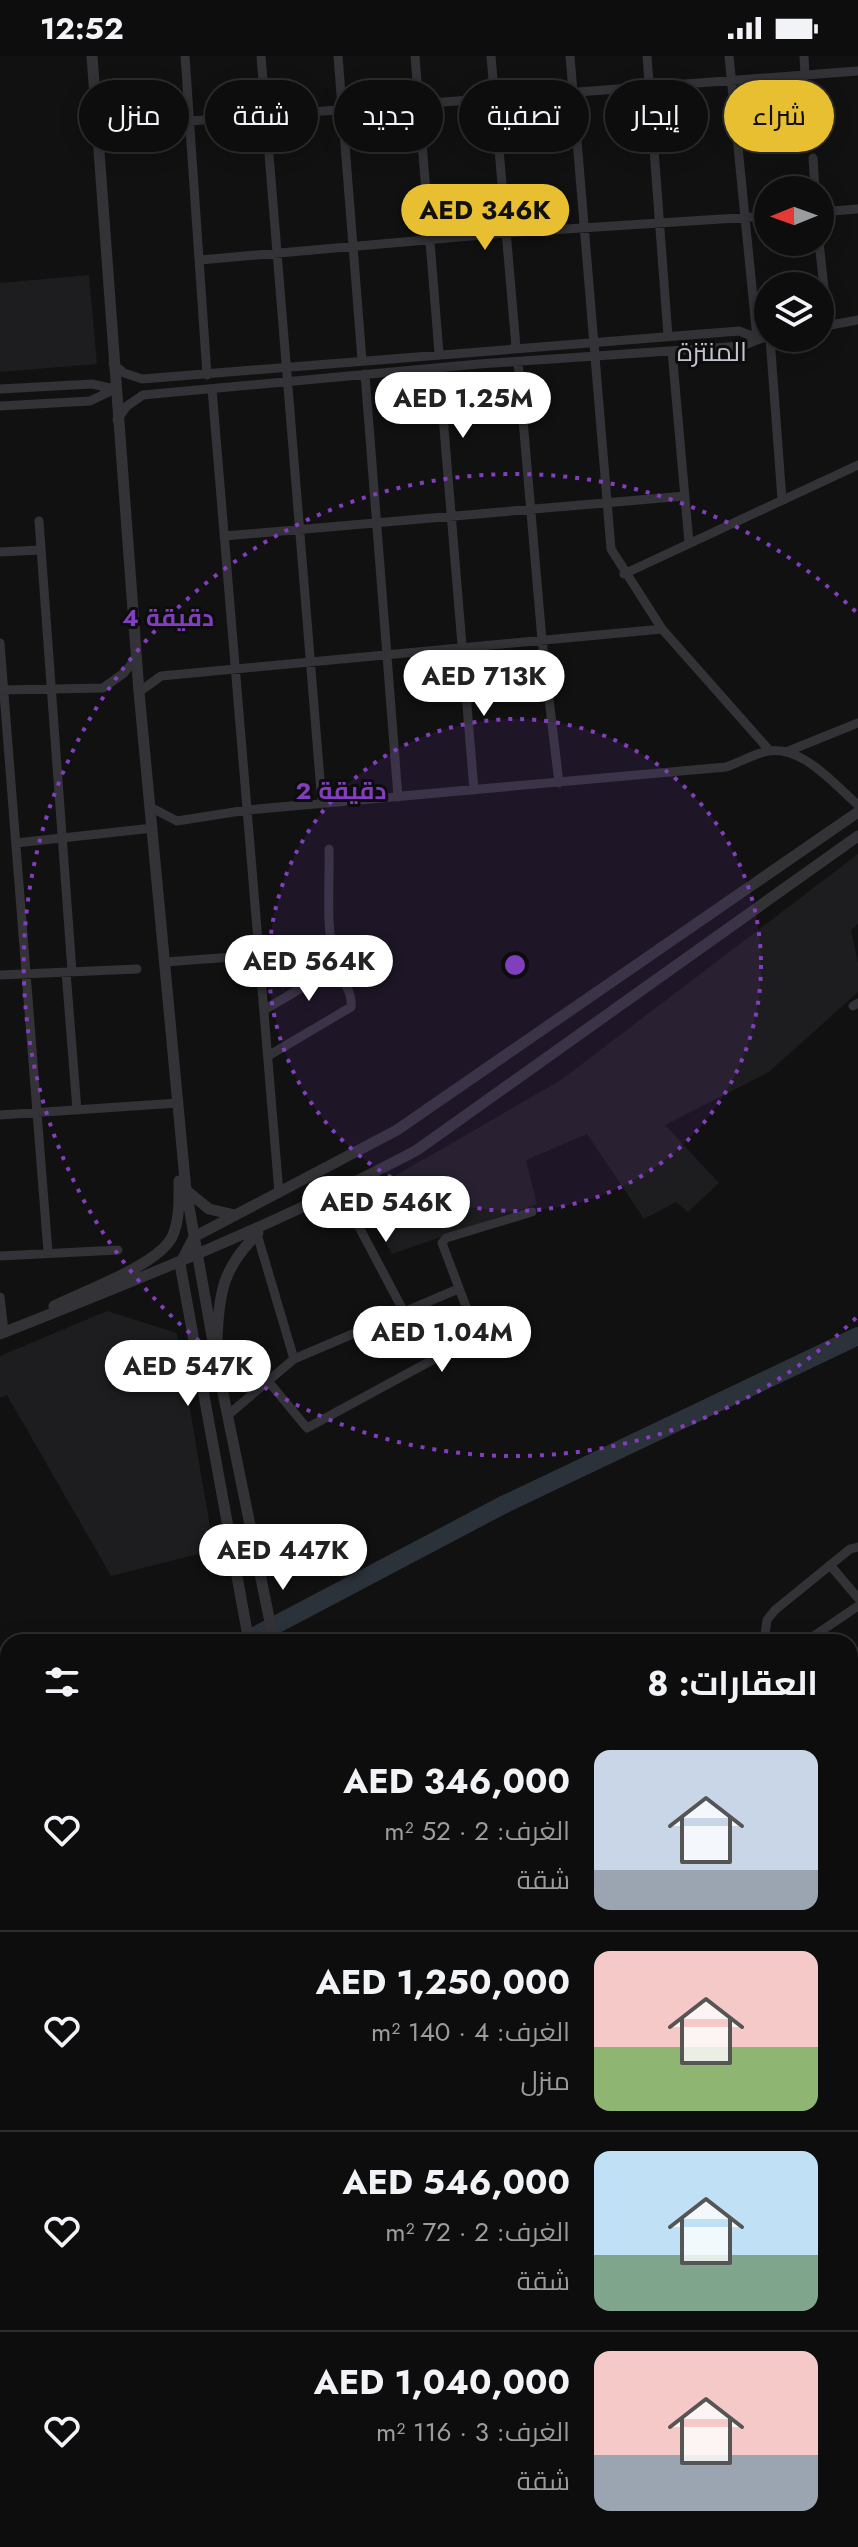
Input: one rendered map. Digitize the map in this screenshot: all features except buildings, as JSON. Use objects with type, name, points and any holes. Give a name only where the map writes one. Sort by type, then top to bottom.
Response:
[{"type":"street","points":[[92,56],[93,80]]},
{"type":"street","points":[[185,56],[207,375]]},
{"type":"street","points":[[261,56],[263,80]]},
{"type":"street","points":[[338,56],[339,80]]},
{"type":"street","points":[[415,56],[416,80]]},
{"type":"street","points":[[491,56],[492,80]]},
{"type":"street","points":[[570,56],[572,80]]},
{"type":"street","points":[[647,56],[649,80]]},
{"type":"street","points":[[729,56],[731,80],[858,71]]},
{"type":"street","points":[[804,56],[805,75]]},
{"type":"street","points":[[190,121],[205,120]]},
{"type":"street","points":[[97,152],[139,692],[186,1190],[196,1257],[273,1634]]},
{"type":"street","points":[[269,152],[322,804]]},
{"type":"street","points":[[345,152],[362,360]]},
{"type":"street","points":[[422,152],[439,353]]},
{"type":"street","points":[[498,152],[516,347]]},
{"type":"street","points":[[578,152],[611,549],[624,574],[662,629],[770,751]]},
{"type":"street","points":[[654,152],[668,336]]},
{"type":"street","points":[[738,152],[754,308]]},
{"type":"street","points":[[813,158],[814,176]]},
{"type":"street","points":[[834,211],[858,209]]},
{"type":"street","points":[[200,260],[505,233],[754,217]]},
{"type":"street","points":[[834,324],[858,320]]},
{"type":"street","points":[[113,364],[142,379],[739,331],[754,337]]},
{"type":"street","points":[[117,420],[127,406],[143,395],[365,374],[742,346],[754,340]]},
{"type":"street","points":[[672,351],[689,543]]},
{"type":"street","points":[[770,352],[782,500]]},
{"type":"street","points":[[518,362],[542,640],[559,783]]},
{"type":"street","points":[[439,368],[454,516],[474,790]]},
{"type":"street","points":[[365,374],[374,523],[398,797]]},
{"type":"street","points":[[0,389],[92,384],[115,389]]},
{"type":"street","points":[[0,406],[90,401],[115,389]]},
{"type":"street","points":[[212,389],[279,1193]]},
{"type":"street","points":[[624,574],[857,468]]},
{"type":"street","points":[[224,536],[685,496]]},
{"type":"street","points":[[39,521],[62,839],[77,1110]]},
{"type":"street","points":[[0,552],[41,550]]},
{"type":"street","points":[[139,692],[161,676],[662,629]]},
{"type":"street","points":[[0,643],[29,973],[48,1252]]},
{"type":"street","points":[[2,690],[103,688],[124,673],[137,657]]},
{"type":"street","points":[[786,752],[858,723]]},
{"type":"street","points":[[150,807],[177,821],[247,810],[726,767],[770,751],[786,752],[816,768],[858,805]]},
{"type":"street","points":[[247,1634],[180,1264],[194,1237],[397,1130],[858,812]]},
{"type":"street","points":[[16,843],[153,828]]},
{"type":"street","points":[[1,1333],[260,1230],[417,1150],[857,838]]},
{"type":"street","points":[[268,1056],[351,1007],[352,998],[337,967],[332,946],[329,849]]},
{"type":"street","points":[[165,962],[332,946]]},
{"type":"street","points":[[264,1010],[337,967]]},
{"type":"street","points":[[0,975],[137,969]]},
{"type":"street","points":[[0,1115],[178,1103]]},
{"type":"street","points":[[1,1333],[152,1258],[166,1246],[177,1220],[180,1130]]},
{"type":"street","points":[[186,1190],[209,1209],[235,1215]]},
{"type":"street","points":[[340,1191],[404,1312]]},
{"type":"street","points":[[268,1381],[303,1427],[311,1427],[449,1351],[473,1325],[442,1250],[446,1238],[532,1212]]},
{"type":"street","points":[[260,1230],[294,1359]]},
{"type":"street","points":[[216,1359],[218,1298],[228,1268],[260,1230]]},
{"type":"street","points":[[0,1256],[118,1250]]},
{"type":"street","points":[[228,1415],[294,1359],[458,1289]]},
{"type":"street","points":[[0,1297],[1,1333]]},
{"type":"street","points":[[765,1634],[767,1620],[830,1565],[858,1547]]},
{"type":"street","points":[[830,1565],[858,1598]]},
{"type":"street","points":[[817,1634],[858,1606]]},
{"type":"shaded area","points":[[89,275],[97,364],[0,372],[0,283]]},
{"type":"shaded area","points":[[858,854],[858,924],[851,930],[858,963],[858,992],[769,1072],[665,1125],[719,1183],[688,1212],[676,1202],[644,1219],[587,1134],[526,1160],[537,1204],[392,1254],[360,1196],[561,1080]]},
{"type":"shaded area","points":[[107,1311],[177,1333],[214,1550],[111,1576],[7,1395],[0,1398],[0,1356]]},
{"type":"waterway","points":[[258,1634],[503,1505],[858,1336]]},
{"type":"district","name":"المنتزة","points":[[712,352]]}]
